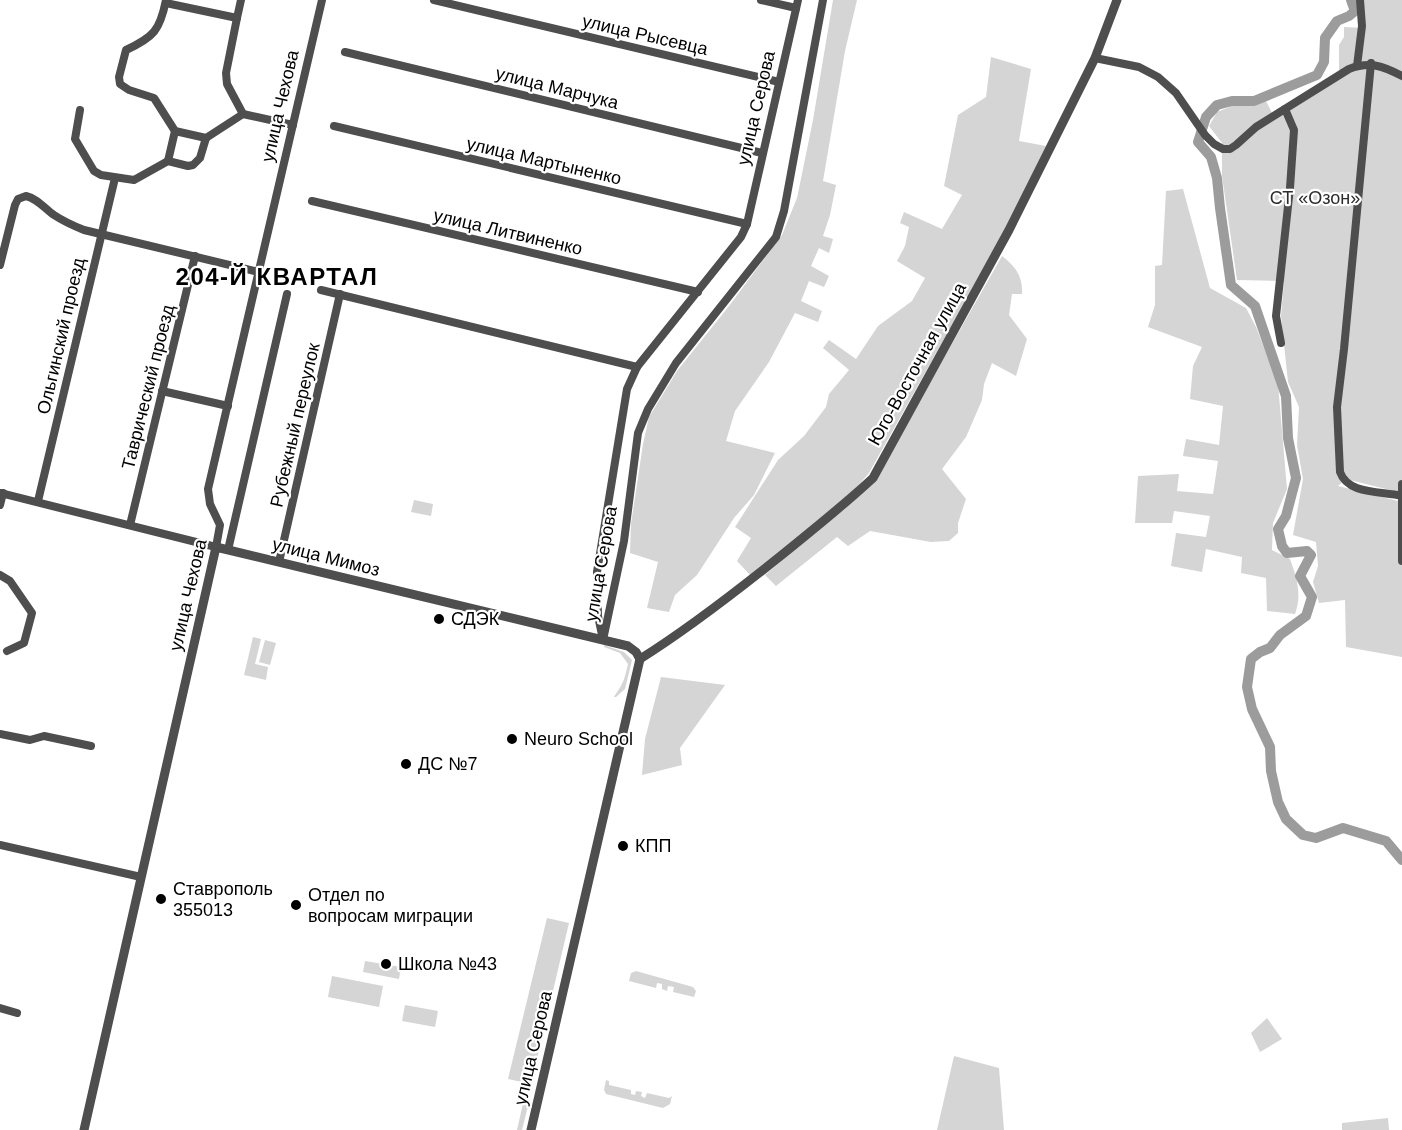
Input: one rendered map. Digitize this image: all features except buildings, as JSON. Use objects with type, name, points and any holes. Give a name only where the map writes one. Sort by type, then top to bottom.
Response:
[{"type":"street","points":[[241,0],[226,73],[227,84],[243,114]]},
{"type":"street","name":"улица Чехова","points":[[84,1130],[216,547],[220,525],[210,504],[208,489],[322,0]]},
{"type":"street","name":"улица Рысевца","points":[[434,0],[779,82]]},
{"type":"street","points":[[761,0],[797,4]]},
{"type":"street","name":"улица Серова","points":[[603,640],[624,541],[638,433],[648,409],[676,363],[776,237],[784,211],[823,0]]},
{"type":"street","name":"Юго-Восточная улица","points":[[640,658],[670,641],[738,590],[844,505],[873,478],[1009,230],[1095,58],[1117,0]]},
{"type":"street","points":[[1357,66],[1362,26],[1360,0]]},
{"type":"street","points":[[206,138],[175,131],[154,98],[124,88],[120,84],[119,77],[126,50],[152,35],[162,18],[166,1],[237,18]]},
{"type":"street","name":"улица Серова","points":[[603,640],[598,616],[597,572],[627,389],[637,367],[741,237],[747,224],[797,4]]},
{"type":"street","name":"улица Марчука","points":[[345,52],[762,153]]},
{"type":"street","points":[[1095,58],[1139,67],[1158,77],[1176,93],[1205,135],[1223,149],[1230,149],[1256,127],[1337,75],[1357,66],[1371,63],[1402,76]]},
{"type":"street","points":[[1371,63],[1337,407],[1340,472],[1343,479],[1351,486],[1401,496]]},
{"type":"street","points":[[80,110],[75,134],[77,144],[94,171],[115,178],[134,180],[168,161],[193,165],[200,158],[206,138],[243,114],[293,126]]},
{"type":"street","points":[[1281,343],[1276,316],[1294,130],[1285,110]]},
{"type":"street","name":"улица Мартыненко","points":[[334,126],[747,224]]},
{"type":"street","points":[[168,161],[175,131]]},
{"type":"street","name":"Ольгинский проезд","points":[[38,501],[115,178]]},
{"type":"street","points":[[0,265],[15,205],[18,199],[26,196],[38,200],[51,213],[67,223],[101,235],[259,272]]},
{"type":"street","name":"улица Литвиненко","points":[[312,201],[698,292]]},
{"type":"street","name":"Таврический проезд","points":[[130,525],[195,256]]},
{"type":"street","points":[[321,290],[637,367]]},
{"type":"street","points":[[228,550],[287,294]]},
{"type":"street","name":"Рубежный переулок","points":[[279,562],[340,294]]},
{"type":"street","points":[[162,391],[228,406]]},
{"type":"street","points":[[1402,484],[1402,561]]},
{"type":"street","points":[[0,505],[1,493]]},
{"type":"street","name":"улица Мимоз","points":[[1,493],[628,646],[640,658]]},
{"type":"street","points":[[0,575],[10,581],[32,613],[24,643],[7,651]]},
{"type":"street","name":"улица Серова","points":[[531,1130],[640,658]]},
{"type":"street","points":[[0,734],[30,740],[44,736],[91,746]]},
{"type":"street","points":[[0,845],[141,877]]},
{"type":"street","points":[[0,1008],[18,1013]]},
{"type":"green space","points":[[833,0],[857,0],[845,51],[823,181],[836,185],[823,236],[833,239],[829,253],[819,248],[811,266],[829,276],[824,287],[809,281],[801,301],[822,311],[818,322],[795,313],[769,362],[735,411],[726,441],[775,453],[754,495],[734,518],[697,575],[675,595],[669,612],[647,608],[658,562],[630,553],[631,524],[649,417],[677,371],[782,235],[797,198]]},
{"type":"green space","name":"СТ «Озон»","points":[[1362,0],[1402,0],[1402,493],[1346,479],[1338,486],[1402,502],[1402,657],[1346,647],[1345,600],[1319,603],[1313,582],[1318,566],[1316,542],[1293,535],[1303,479],[1297,445],[1299,407],[1288,382],[1281,316],[1284,281],[1237,280],[1222,176],[1222,143],[1209,126],[1217,112],[1232,106],[1266,101],[1275,119],[1339,78],[1339,45],[1344,37],[1344,27],[1364,28]]},
{"type":"green space","points":[[991,57],[1031,69],[1019,141],[1046,146],[1005,230],[869,473],[843,501],[751,576],[737,561],[751,538],[735,527],[778,460],[804,436],[826,407],[829,394],[849,370],[823,348],[829,340],[856,359],[878,326],[912,301],[925,278],[897,261],[905,246],[909,227],[900,223],[904,212],[942,229],[962,195],[944,186],[958,115],[986,97]]},
{"type":"green space","points":[[1183,189],[1210,288],[1246,308],[1256,327],[1278,384],[1287,489],[1273,523],[1272,550],[1290,559],[1298,587],[1295,614],[1267,611],[1266,578],[1241,573],[1242,557],[1206,549],[1202,572],[1171,566],[1176,533],[1206,537],[1210,516],[1174,511],[1172,523],[1135,523],[1138,476],[1179,474],[1177,491],[1213,494],[1218,461],[1183,456],[1186,439],[1219,445],[1223,406],[1190,399],[1193,366],[1202,347],[1148,327],[1155,305],[1155,266],[1162,265],[1166,191]]},
{"type":"green space","points":[[1002,256],[1020,277],[1022,294],[1012,294],[1009,315],[1027,339],[1016,376],[992,363],[984,384],[982,400],[966,437],[942,469],[966,499],[958,523],[958,533],[949,541],[931,542],[870,531],[848,546],[837,537],[776,586],[765,575],[844,510],[896,442]]},
{"type":"green space","points":[[414,500],[433,504],[431,516],[411,512]]},
{"type":"green space","points":[[253,637],[261,639],[255,664],[268,667],[266,680],[244,675]]},
{"type":"green space","points":[[265,640],[276,643],[270,665],[259,662]]},
{"type":"green space","points":[[604,645],[624,652],[632,660],[625,689],[616,697],[614,697],[623,681],[628,664],[620,653]]},
{"type":"green space","points":[[661,677],[725,685],[680,748],[682,765],[642,775],[645,739]]},
{"type":"green space","points":[[547,918],[569,923],[531,1084],[508,1079]]},
{"type":"green space","points":[[365,961],[401,967],[399,979],[363,972]]},
{"type":"green space","points":[[636,971],[693,987],[696,991],[694,997],[673,992],[674,987],[668,986],[667,991],[662,989],[662,984],[657,983],[656,988],[629,981],[631,973]]},
{"type":"green space","points":[[332,976],[383,986],[379,1007],[328,997]]},
{"type":"green space","points":[[405,1005],[438,1011],[435,1027],[402,1021]]},
{"type":"green space","points":[[1267,1018],[1282,1039],[1260,1052],[1251,1033]]},
{"type":"green space","points":[[954,1056],[999,1068],[1004,1130],[937,1130]]},
{"type":"green space","points":[[606,1080],[609,1081],[609,1085],[631,1090],[631,1094],[635,1095],[636,1091],[642,1092],[641,1096],[645,1098],[647,1093],[669,1098],[672,1096],[670,1104],[663,1108],[606,1094],[604,1090]]},
{"type":"green space","points":[[523,1090],[527,1091],[530,1098],[522,1130],[517,1130],[524,1099],[517,1097],[518,1093]]},
{"type":"green space","points":[[1388,1118],[1389,1130],[1342,1130],[1342,1123]]},
{"type":"waterway","points":[[1351,0],[1355,11],[1337,21],[1325,38],[1324,62],[1317,75],[1254,101],[1232,101],[1217,105],[1206,117],[1198,142],[1211,157],[1217,178],[1231,285],[1255,306],[1286,396],[1288,438],[1296,478],[1286,516],[1278,529],[1282,546],[1287,553],[1307,551],[1311,555],[1300,576],[1312,597],[1306,616],[1280,635],[1270,648],[1251,659],[1247,687],[1252,709],[1270,747],[1271,771],[1278,802],[1286,819],[1303,835],[1316,838],[1343,828],[1386,841],[1402,860]]},
{"type":"place","name":"СДЭК","points":[[439,619]]},
{"type":"place","name":"Neuro School","points":[[512,739]]},
{"type":"place","name":"ДС №7","points":[[406,764]]},
{"type":"place","name":"КПП","points":[[623,846]]},
{"type":"place","name":"Ставрополь 355013","points":[[161,899]]},
{"type":"place","name":"Отдел по вопросам миграции","points":[[296,905]]},
{"type":"place","name":"Школа №43","points":[[386,964]]},
{"type":"district","name":"204-Й КВАРТАЛ","points":[[277,277]]}]
